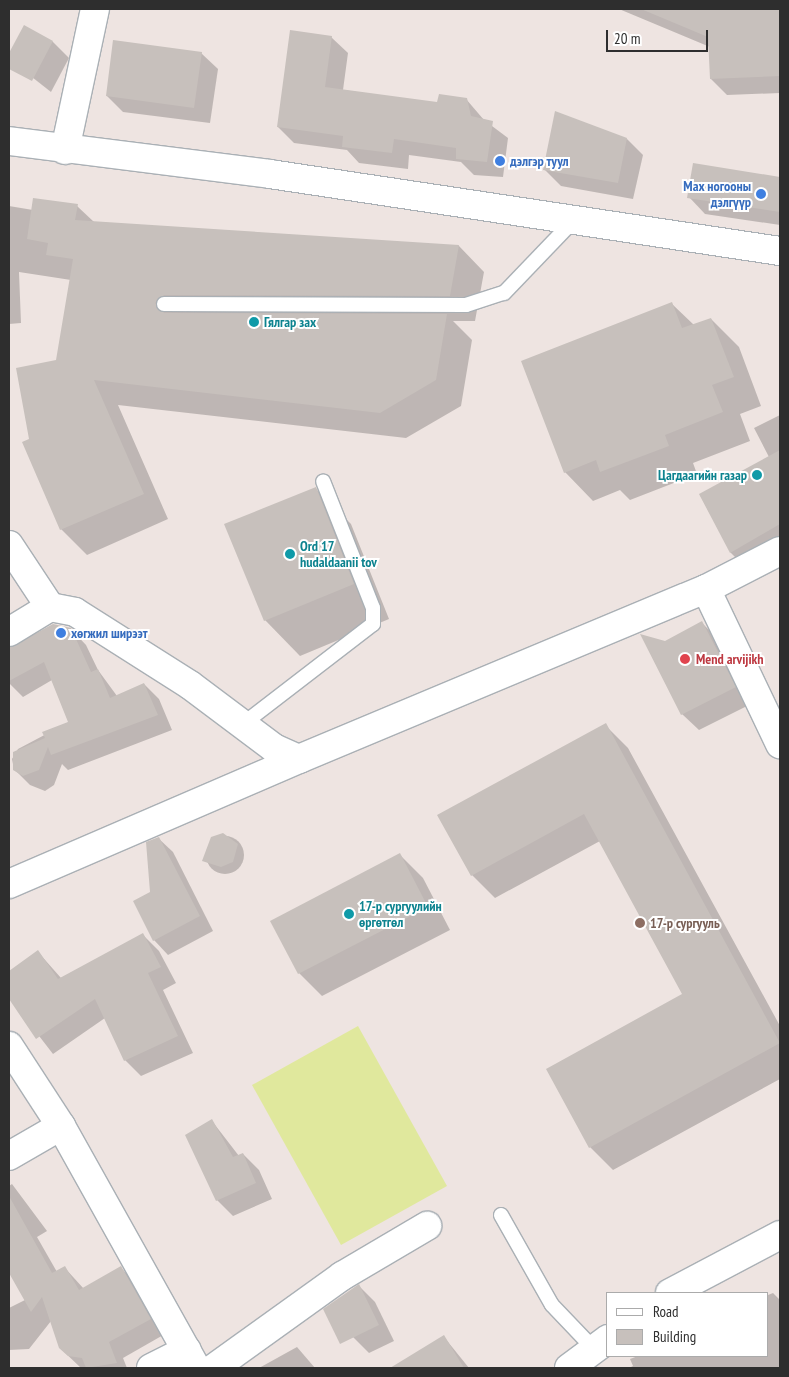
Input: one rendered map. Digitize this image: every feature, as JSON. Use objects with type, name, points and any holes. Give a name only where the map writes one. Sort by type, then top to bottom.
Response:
[{"type":"street","points":[[65,150],[95,9]]},
{"type":"street","points":[[9,141],[65,150],[270,174],[780,251]]},
{"type":"street","points":[[9,545],[50,607]]},
{"type":"street","points":[[9,884],[299,759],[706,589],[780,550]]},
{"type":"street","points":[[706,589],[780,744]]},
{"type":"street","points":[[9,632],[50,607],[75,612],[190,684],[274,748],[299,759]]},
{"type":"street","points":[[9,1046],[61,1126],[192,1359],[151,1368]]},
{"type":"street","points":[[9,1156],[61,1126]]},
{"type":"street","points":[[214,1368],[342,1276],[427,1226]]},
{"type":"street","points":[[672,1292],[780,1235]]},
{"type":"street","points":[[569,1368],[601,1344]]},
{"type":"lane","points":[[164,304],[466,305],[504,293],[574,220]]},
{"type":"lane","points":[[243,724],[373,624],[373,608],[323,481]]},
{"type":"lane","points":[[501,1215],[552,1306],[601,1344]]},
{"type":"green space","points":[[358,1026],[447,1186],[341,1245],[252,1085]]},
{"type":"building","points":[[641,9],[780,9],[780,76],[710,79],[708,37]]},
{"type":"building","points":[[24,25],[53,41],[32,81],[9,69],[9,53]]},
{"type":"building","points":[[290,30],[332,36],[325,87],[437,102],[439,94],[467,98],[471,116],[493,121],[487,162],[456,159],[456,148],[394,139],[392,153],[342,147],[343,136],[277,127]]},
{"type":"building","points":[[113,40],[202,52],[194,108],[106,96]]},
{"type":"building","points":[[555,111],[627,138],[618,183],[543,170]]},
{"type":"building","points":[[693,163],[780,177],[780,212],[687,198]]},
{"type":"building","name":"Гялгар зах","points":[[33,198],[78,204],[75,220],[459,245],[450,296],[164,295],[155,303],[164,313],[447,314],[436,380],[380,413],[94,380],[144,494],[60,530],[22,442],[29,439],[16,368],[56,360],[73,259],[46,255],[48,243],[27,239]]},
{"type":"building","points":[[672,302],[682,328],[711,318],[734,377],[712,385],[723,412],[665,435],[669,446],[600,472],[596,460],[564,473],[521,361]]},
{"type":"building","name":"Цагдаагийн газар","points":[[780,450],[780,524],[730,553],[699,494]]},
{"type":"building","name":"Ord 17 hudaldaanii tov","points":[[316,487],[354,584],[264,621],[224,524]]},
{"type":"building","points":[[702,621],[736,687],[681,715],[640,634],[665,641]]},
{"type":"building","points":[[53,624],[71,628],[91,672],[98,669],[110,698],[144,683],[158,715],[51,755],[48,747],[39,770],[23,776],[13,770],[13,752],[45,738],[42,732],[68,722],[44,662],[9,681],[9,648]]},
{"type":"building","points":[[606,723],[780,1043],[589,1148],[546,1069],[682,994],[584,814],[471,876],[437,815]]},
{"type":"building","points":[[223,833],[238,844],[233,862],[221,867],[202,861],[211,837]]},
{"type":"building","points":[[159,837],[200,916],[153,941],[133,901],[150,892],[146,842]]},
{"type":"building","name":"17-р сургуулийн өргөтгөл","points":[[400,853],[428,907],[298,974],[270,921]]},
{"type":"building","points":[[143,933],[161,967],[148,973],[178,1036],[124,1061],[95,999],[36,1039],[9,999],[9,971],[38,950],[58,979]]},
{"type":"building","points":[[212,1119],[233,1157],[243,1153],[256,1183],[216,1201],[185,1135]]},
{"type":"building","points":[[9,1196],[52,1273],[65,1266],[79,1290],[121,1266],[151,1319],[109,1342],[117,1363],[86,1368],[82,1358],[68,1356],[59,1348],[42,1297],[31,1312],[9,1273]]},
{"type":"building","points":[[359,1284],[379,1325],[340,1344],[323,1309]]},
{"type":"building","points":[[444,1335],[464,1368],[390,1368]]},
{"type":"place","name":"дэлгэр туул","points":[[500,161]]},
{"type":"place","name":"Мах ногооны дэлгүүр","points":[[761,194]]},
{"type":"place","name":"Гялгар зах","points":[[254,322]]},
{"type":"place","name":"Цагдаагийн газар","points":[[757,475]]},
{"type":"place","name":"Ord 17 hudaldaanii tov","points":[[290,554]]},
{"type":"place","name":"хөгжил ширээт","points":[[61,633]]},
{"type":"place","name":"Mend arvijikh","points":[[685,659]]},
{"type":"place","name":"17-р сургуулийн өргөтгөл","points":[[349,914]]},
{"type":"place","name":"17-р сургууль","points":[[640,923]]}]
